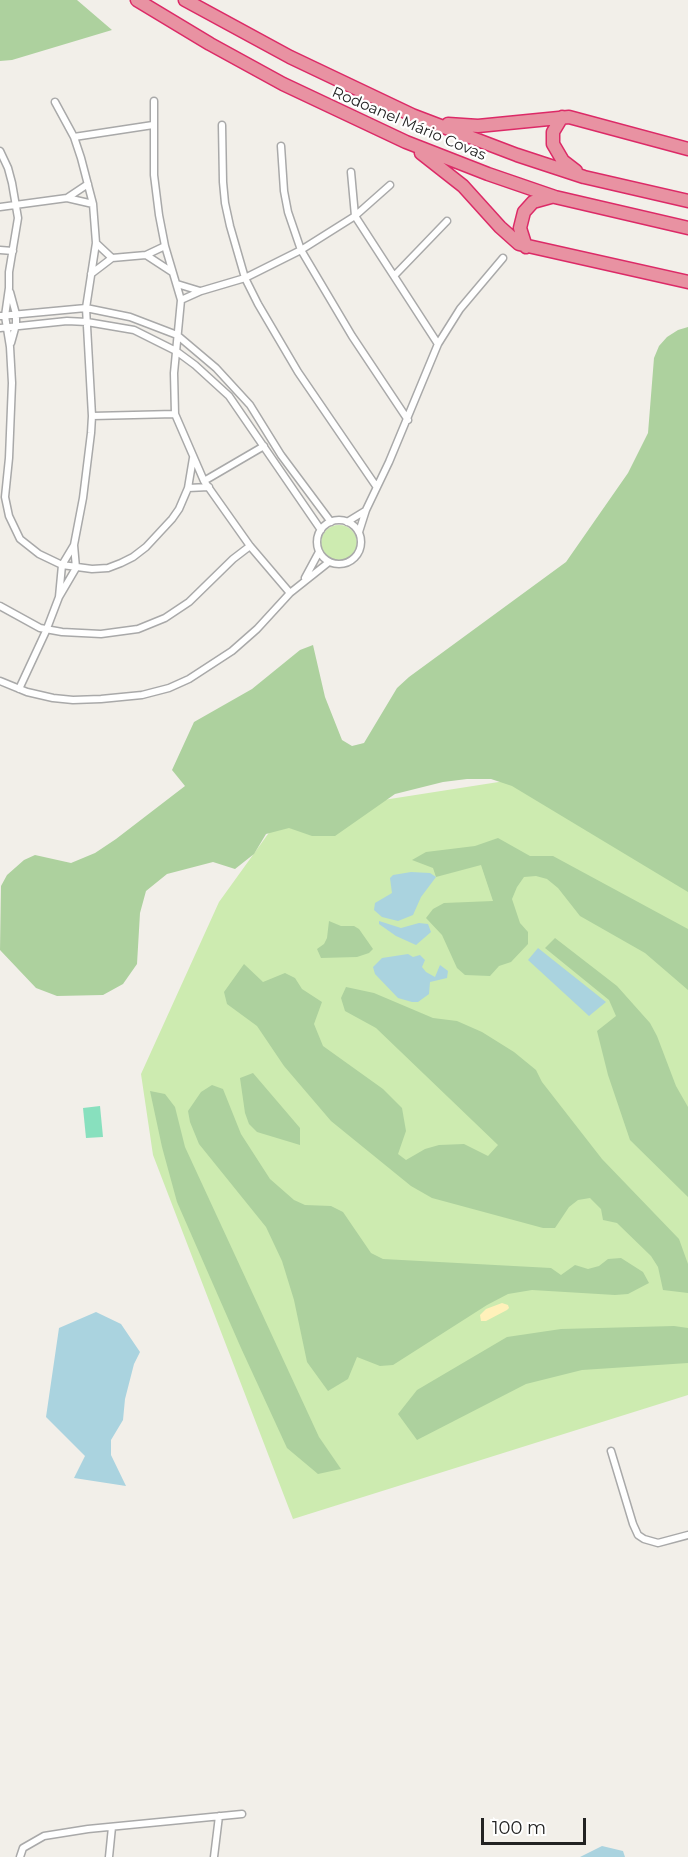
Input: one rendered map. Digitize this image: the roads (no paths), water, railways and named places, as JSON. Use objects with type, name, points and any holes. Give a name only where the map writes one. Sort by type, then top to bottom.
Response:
[{"type":"highway","name":"Rodoanel Mário Covas","points":[[137,0],[283,84],[406,142],[555,197],[688,228]]},
{"type":"highway","name":"Rodoanel Mário Covas","points":[[185,0],[290,57],[412,115],[508,152],[584,177],[688,201]]},
{"type":"highway","points":[[412,115],[460,126],[562,117],[688,148]]},
{"type":"highway","points":[[562,117],[553,132],[553,144],[563,162],[584,177]]},
{"type":"highway","points":[[406,142],[464,186],[512,240],[526,247],[688,282]]},
{"type":"highway","points":[[526,247],[520,228],[524,212],[539,198],[555,197]]},
{"type":"street","points":[[154,101],[154,176],[165,246],[182,300],[173,385],[175,414],[204,481],[250,546],[290,593]]},
{"type":"street","points":[[19,689],[59,597],[76,568],[74,545],[83,498],[92,416],[86,308],[96,243],[93,204],[74,137],[56,102]]},
{"type":"street","points":[[74,137],[153,125]]},
{"type":"street","points":[[222,125],[225,203],[245,278],[298,372],[376,486]]},
{"type":"street","points":[[281,146],[286,202],[301,250],[352,336],[408,420]]},
{"type":"street","points":[[0,151],[8,168],[18,218],[3,316],[3,327],[10,347]]},
{"type":"street","points":[[351,172],[355,216],[438,344]]},
{"type":"street","points":[[67,198],[88,184]]},
{"type":"street","points":[[182,300],[201,291],[245,278],[301,250],[355,216],[390,185]]},
{"type":"street","points":[[0,207],[67,198],[93,204]]},
{"type":"street","points":[[394,276],[447,221]]},
{"type":"street","points":[[96,243],[112,258]]},
{"type":"street","points":[[91,274],[112,258],[146,255],[165,246]]},
{"type":"street","points":[[0,250],[13,251]]},
{"type":"street","points":[[146,255],[172,272]]},
{"type":"street","points":[[359,532],[347,522],[339,520],[330,522],[321,530],[317,544],[319,552],[329,562],[342,565],[355,559],[361,546],[359,532],[366,510],[408,420],[438,344],[460,309],[503,258]]},
{"type":"street","points":[[177,284],[201,291]]},
{"type":"street","points":[[9,288],[16,314],[16,325],[10,347],[11,425],[5,496],[6,507],[20,539],[39,554],[62,565],[76,568],[108,568],[133,557],[159,534],[179,509],[188,488],[193,458]]},
{"type":"street","points":[[3,316],[86,308],[130,317],[177,335],[216,368],[250,405],[281,455],[330,522]]},
{"type":"street","points":[[3,327],[87,322],[134,330],[176,351],[229,396],[321,530]]},
{"type":"street","points":[[92,416],[175,414]]},
{"type":"street","points":[[204,481],[264,446]]},
{"type":"street","points":[[188,488],[208,487]]},
{"type":"street","points":[[347,522],[366,510]]},
{"type":"street","points":[[59,597],[62,565],[74,545]]},
{"type":"street","points":[[0,606],[23,620],[47,629],[81,634],[101,634],[138,629],[151,625],[189,602],[250,546]]},
{"type":"street","points":[[303,582],[319,552]]},
{"type":"street","points":[[0,681],[19,689],[53,698],[73,700],[142,695],[169,688],[189,679],[232,651],[257,629],[290,593],[329,562]]},
{"type":"street","points":[[612,1451],[638,1535],[658,1543],[688,1535]]},
{"type":"street","points":[[20,1857],[23,1848],[44,1836],[242,1814]]},
{"type":"street","points":[[214,1857],[219,1816]]},
{"type":"street","points":[[109,1857],[112,1827]]},
{"type":"water","points":[[411,872],[430,873],[436,877],[421,897],[413,915],[398,921],[382,917],[374,910],[375,903],[392,893],[390,878],[393,875]]},
{"type":"water","points":[[379,921],[401,928],[419,923],[428,924],[431,932],[416,945],[396,936],[379,924]]},
{"type":"water","points":[[538,948],[606,1002],[589,1016],[528,960]]},
{"type":"water","points":[[408,954],[413,957],[420,955],[425,960],[422,967],[435,977],[440,965],[448,971],[447,978],[430,982],[429,994],[418,1002],[398,998],[375,974],[373,967],[382,958]]},
{"type":"water","points":[[96,1312],[121,1324],[140,1352],[134,1364],[125,1399],[123,1420],[111,1440],[111,1455],[126,1486],[74,1478],[85,1456],[46,1417],[59,1328]]},
{"type":"water","points":[[602,1846],[623,1851],[625,1857],[580,1857]]}]
